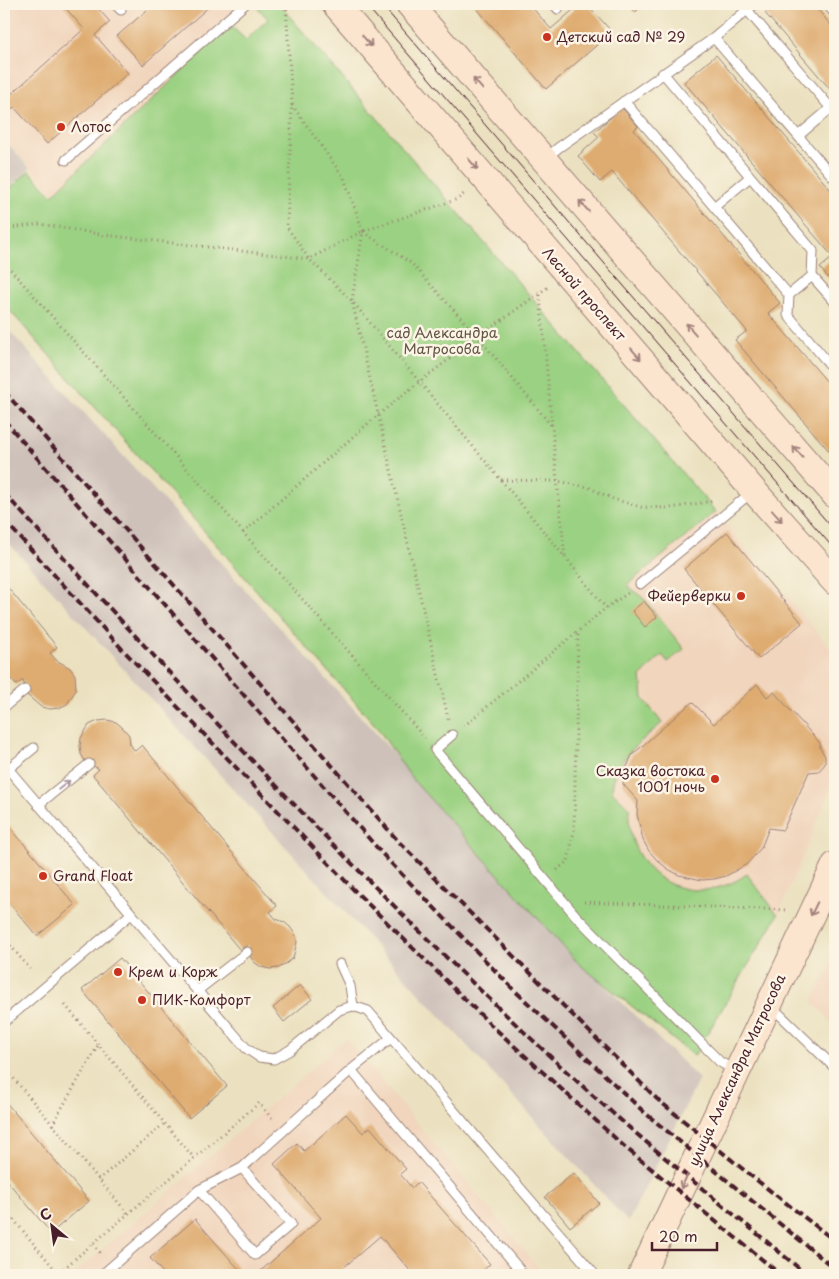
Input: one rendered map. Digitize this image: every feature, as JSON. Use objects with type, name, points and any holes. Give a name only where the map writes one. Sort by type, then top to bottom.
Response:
[{"type":"main road","name":"Лесной проспект","points":[[335,4],[754,491],[835,582]]},
{"type":"main road","points":[[409,4],[835,494]]},
{"type":"main road","name":"улица Александра Матросова","points":[[641,1275],[835,865]]},
{"type":"lane","points":[[66,160],[244,4]]},
{"type":"lane","points":[[827,4],[835,14]]},
{"type":"lane","points":[[544,160],[558,148],[714,38],[748,6],[833,110],[798,136]]},
{"type":"lane","points":[[714,38],[835,179]]},
{"type":"lane","points":[[663,73],[813,251],[812,276],[835,302]]},
{"type":"lane","points":[[624,101],[789,295],[788,315],[835,371]]},
{"type":"lane","points":[[714,207],[750,177]]},
{"type":"lane","points":[[789,295],[812,276]]},
{"type":"lane","points":[[640,584],[754,491]]},
{"type":"lane","points":[[4,707],[25,690]]},
{"type":"lane","points":[[452,735],[435,750],[583,923],[720,1062],[736,1071]]},
{"type":"lane","points":[[34,748],[6,767],[246,1048],[259,1057],[274,1059],[290,1050],[339,1010],[353,1006],[368,1011],[594,1275]]},
{"type":"lane","points":[[38,805],[89,764]]},
{"type":"lane","points":[[4,1022],[131,914]]},
{"type":"lane","points":[[197,990],[247,952]]},
{"type":"lane","points":[[340,964],[350,986],[353,1006]]},
{"type":"lane","points":[[768,1004],[835,1068]]},
{"type":"lane","points":[[102,1275],[199,1190],[242,1168],[352,1070],[391,1038]]},
{"type":"lane","points":[[352,1070],[520,1270],[514,1275]]},
{"type":"lane","points":[[199,1190],[256,1255],[291,1224],[242,1168]]},
{"type":"path","points":[[286,4],[292,104],[287,227],[309,259],[352,301],[606,608]]},
{"type":"path","points":[[292,104],[344,178],[363,232],[352,301],[452,735],[606,608],[640,584]]},
{"type":"path","points":[[4,229],[40,224],[106,235],[309,259],[363,232],[458,199]]},
{"type":"path","points":[[363,232],[411,263],[478,337],[551,425]]},
{"type":"path","points":[[4,262],[435,750]]},
{"type":"path","points":[[243,533],[379,414],[478,337],[540,295],[565,557]]},
{"type":"path","points":[[501,480],[557,481],[588,487],[613,499],[641,507],[670,508],[713,502]]},
{"type":"path","points":[[545,880],[568,861],[574,831],[578,632]]},
{"type":"path","points":[[564,901],[791,910]]},
{"type":"path","points":[[4,938],[30,969]]},
{"type":"path","points":[[65,1005],[194,1158]]},
{"type":"path","points":[[52,1125],[99,1044]]},
{"type":"path","points":[[4,1067],[128,1214]]},
{"type":"path","points":[[4,1208],[57,1274],[259,1103],[264,1110]]},
{"type":"path","points":[[98,1180],[165,1124]]},
{"type":"shaded area","points":[[4,4],[255,4],[53,193],[4,138]]},
{"type":"shaded area","points":[[4,139],[30,169],[4,192]]},
{"type":"shaded area","points":[[4,325],[372,729],[569,950],[699,1079],[628,1222],[4,538]]},
{"type":"shaded area","points":[[716,512],[835,654],[835,779],[778,915],[747,874],[724,887],[699,891],[686,889],[661,880],[651,872],[635,849],[628,822],[629,808],[612,791],[613,780],[621,760],[662,723],[643,698],[641,676],[662,655],[644,599],[626,585]]},
{"type":"shaded area","points":[[835,956],[835,1026],[812,1001]]},
{"type":"shaded area","points":[[346,1039],[545,1275],[73,1275]]},
{"type":"green space","name":"cад Александра Матросова","points":[[256,4],[279,4],[716,512],[627,585],[644,599],[684,649],[668,662],[662,655],[641,676],[643,698],[662,723],[637,745],[623,761],[614,780],[612,791],[629,808],[631,832],[638,853],[650,869],[666,881],[684,888],[704,890],[726,885],[747,874],[778,915],[694,1056],[579,964],[413,780],[376,726],[4,304],[4,194],[29,171],[52,195],[230,25],[246,40],[268,19]]},
{"type":"building","points":[[62,4],[94,4],[110,22],[95,35],[128,73],[47,144],[14,107],[4,116],[4,92],[8,97],[84,29]]},
{"type":"building","points":[[154,4],[212,4],[143,65],[117,36]]},
{"type":"building","points":[[473,4],[529,4],[551,29],[580,4],[587,4],[612,32],[546,89]]},
{"type":"building","points":[[627,4],[645,4],[635,12]]},
{"type":"building","points":[[776,4],[813,4],[835,30],[835,95],[765,13]]},
{"type":"building","points":[[716,55],[835,195],[835,286],[820,268],[833,257],[684,82]]},
{"type":"building","points":[[622,108],[638,126],[634,130],[780,303],[768,313],[835,391],[835,458],[735,340],[747,331],[612,172],[600,182],[578,156],[599,137],[594,132]]},
{"type":"building","points":[[727,532],[802,623],[759,659],[684,569]]},
{"type":"building","points":[[4,583],[57,647],[50,653],[56,660],[70,668],[75,675],[76,690],[67,704],[59,708],[41,707],[27,695],[23,680],[16,685],[4,671]]},
{"type":"building","points":[[644,601],[657,617],[645,627],[632,611]]},
{"type":"building","name":"Сказка востока 1001 ночь","points":[[757,684],[767,697],[774,692],[820,743],[820,748],[825,756],[825,764],[819,771],[809,772],[783,830],[769,828],[761,848],[747,864],[726,876],[714,879],[702,880],[679,875],[658,861],[649,851],[643,840],[637,814],[638,801],[623,784],[624,774],[632,755],[692,702],[714,724]]},
{"type":"building","points":[[107,720],[116,722],[123,728],[129,735],[130,744],[135,751],[142,745],[277,906],[270,912],[276,919],[290,927],[295,934],[297,942],[293,958],[287,963],[279,968],[261,967],[254,962],[247,952],[247,945],[240,950],[93,775],[99,769],[85,761],[81,754],[81,738],[89,725]]},
{"type":"building","points":[[4,820],[75,905],[37,936],[4,897]]},
{"type":"building","points":[[120,958],[227,1086],[189,1118],[82,990]]},
{"type":"building","points":[[300,985],[312,999],[284,1022],[273,1008]]},
{"type":"building","points":[[4,1100],[89,1201],[51,1233],[4,1177]]},
{"type":"building","points":[[346,1114],[363,1133],[370,1127],[406,1169],[400,1174],[412,1188],[418,1182],[490,1264],[478,1275],[414,1275],[380,1236],[335,1275],[256,1275],[321,1218],[274,1164],[297,1143],[304,1151]]},
{"type":"building","points":[[574,1173],[599,1203],[570,1227],[545,1197]]},
{"type":"building","points":[[195,1219],[244,1275],[165,1275],[150,1258]]},
{"type":"tram line","points":[[365,4],[835,550]]},
{"type":"tram line","points":[[381,4],[835,531]]},
{"type":"railway","points":[[4,391],[399,842],[657,1099],[835,1241]]},
{"type":"railway","points":[[4,420],[386,858],[512,988],[645,1113],[835,1269]]},
{"type":"railway","points":[[4,493],[248,756],[436,947],[603,1104],[659,1153],[807,1275]]},
{"type":"railway","points":[[4,520],[123,650],[355,891],[490,1024],[626,1148],[781,1275]]},
{"type":"place","name":"Детский сад № 29","points":[[547,37]]},
{"type":"place","name":"Лотос","points":[[61,127]]},
{"type":"place","name":"Фейерверки","points":[[741,596]]},
{"type":"place","name":"Сказка востока 1001 ночь","points":[[715,779]]},
{"type":"place","name":"Grand Float","points":[[43,876]]},
{"type":"place","name":"Крем и Корж","points":[[118,972]]},
{"type":"place","name":"ПИК-Комфорт","points":[[142,1000]]}]
